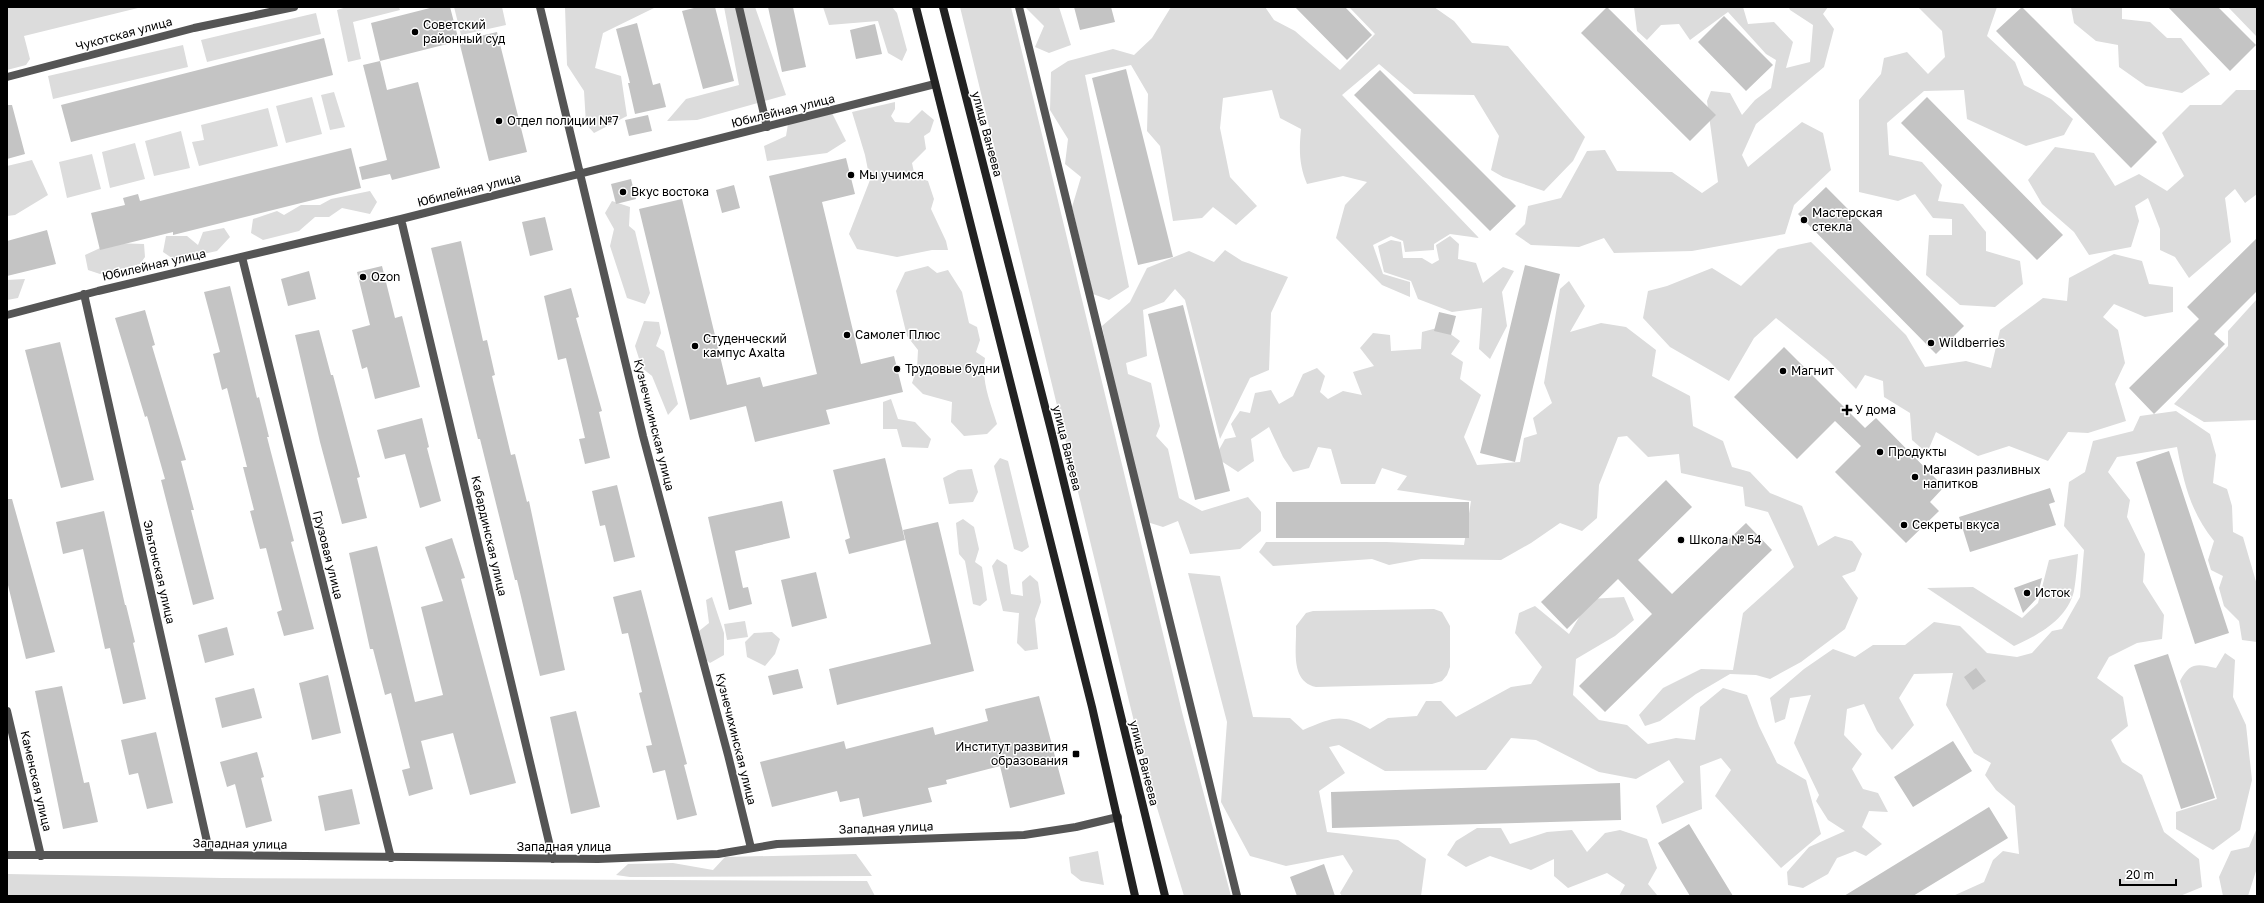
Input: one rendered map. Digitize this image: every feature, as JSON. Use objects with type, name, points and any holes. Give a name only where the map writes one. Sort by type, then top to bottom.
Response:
[{"type":"main road","points":[[916,7],[978,249],[1118,817],[1135,896]]},
{"type":"main road","name":"улица Ванеева","points":[[943,7],[1042,396],[1165,896]]},
{"type":"street","name":"Чукотская улица","points":[[7,77],[194,28],[294,7]]},
{"type":"street","name":"Кузнечихинская улица","points":[[540,7],[643,436],[728,755],[751,848]]},
{"type":"street","points":[[739,7],[767,127]]},
{"type":"street","points":[[1019,7],[1237,896]]},
{"type":"street","name":"Юбилейная улица","points":[[7,315],[84,294],[401,219],[935,84]]},
{"type":"street","name":"Кабардинская улица","points":[[401,219],[553,859]]},
{"type":"street","name":"Грузовая улица","points":[[242,257],[391,858]]},
{"type":"street","name":"Эльтонская улица","points":[[84,294],[210,855]]},
{"type":"street","name":"Каменская улица","points":[[7,711],[41,856]]},
{"type":"street","name":"Западная улица","points":[[7,855],[210,855],[553,859],[692,856],[777,844],[1024,835],[1076,827],[1118,817]]},
{"type":"shaded area","points":[[7,7],[142,7],[24,36],[30,59],[26,65],[7,70]]},
{"type":"shaded area","points":[[347,7],[399,7],[400,10],[353,22],[361,59],[348,62],[337,10]]},
{"type":"shaded area","points":[[454,7],[502,7],[506,25],[461,35]]},
{"type":"shaded area","points":[[565,7],[654,8],[603,33],[595,68],[621,76],[627,116],[594,133],[586,124],[584,91],[567,65]]},
{"type":"shaded area","points":[[724,7],[755,7],[786,95],[697,120],[667,121],[686,99],[739,85]]},
{"type":"shaded area","points":[[823,7],[892,7],[897,13],[907,50],[902,61],[888,53],[878,21],[829,25]]},
{"type":"shaded area","points":[[960,7],[1011,7],[1182,712],[1231,896],[1184,896],[1147,775]]},
{"type":"shaded area","points":[[1025,7],[1059,7],[1071,45],[1049,53],[1035,47],[1044,26]]},
{"type":"shaded area","points":[[1171,7],[1265,7],[1274,20],[1295,31],[1340,70],[1375,34],[1349,7],[1434,7],[1454,21],[1472,43],[1508,46],[1585,137],[1573,161],[1544,191],[1503,177],[1491,170],[1499,136],[1474,95],[1414,94],[1379,64],[1342,95],[1479,238],[1450,234],[1434,244],[1434,250],[1405,252],[1403,241],[1391,236],[1373,245],[1383,274],[1410,282],[1410,297],[1382,285],[1336,238],[1345,205],[1367,182],[1343,176],[1307,184],[1302,170],[1300,157],[1301,129],[1280,118],[1272,90],[1223,98],[1220,128],[1230,177],[1257,206],[1236,225],[1213,207],[1202,218],[1173,221],[1160,146],[1147,131],[1148,94],[1131,65],[1085,75],[1129,287],[1109,300],[1093,294],[1072,207],[1081,177],[1065,164],[1068,139],[1050,110],[1051,72],[1068,61],[1113,49],[1134,55],[1152,38]]},
{"type":"shaded area","points":[[1634,7],[1743,7],[1748,24],[1774,22],[1793,42],[1786,68],[1810,62],[1813,25],[1790,10],[1789,7],[1828,7],[1823,14],[1834,29],[1824,67],[1756,124],[1742,155],[1748,167],[1802,122],[1823,133],[1831,170],[1794,205],[1785,234],[1692,251],[1614,253],[1604,238],[1579,247],[1531,245],[1515,234],[1525,224],[1528,206],[1561,198],[1587,151],[1605,150],[1617,171],[1672,172],[1702,193],[1718,182],[1707,101],[1711,91],[1730,93],[1742,115],[1755,100],[1771,88],[1776,60],[1766,54],[1728,12],[1690,40],[1679,24],[1661,25],[1647,40],[1637,31]]},
{"type":"shaded area","points":[[1918,7],[1997,7],[1987,36],[2015,62],[2024,85],[2051,99],[2073,119],[2064,135],[2026,146],[1967,119],[1964,90],[1924,91],[1887,123],[1889,155],[1922,162],[1942,185],[1938,201],[1963,204],[1986,232],[1986,251],[2020,261],[2023,284],[1995,307],[1960,305],[1926,275],[1929,235],[1952,235],[1952,219],[1933,218],[1915,194],[1898,201],[1859,192],[1859,100],[1881,74],[1884,58],[1907,52],[1928,74],[1945,57],[1942,31]]},
{"type":"shaded area","points":[[2071,7],[2122,7],[2122,19],[2150,22],[2167,38],[2181,38],[2210,74],[2182,93],[2146,86],[2119,67],[2118,45],[2096,41],[2074,23]]},
{"type":"shaded area","points":[[2228,7],[2257,7],[2257,37]]},
{"type":"shaded area","points":[[316,13],[321,34],[207,62],[201,40]]},
{"type":"shaded area","points":[[183,45],[188,67],[53,99],[48,76]]},
{"type":"shaded area","points":[[2236,90],[2257,90],[2257,194],[2245,203],[2235,189],[2225,198],[2231,242],[2189,278],[2175,257],[2160,250],[2160,229],[2148,198],[2135,206],[2139,221],[2131,247],[2089,255],[2074,232],[2042,204],[2028,180],[2055,147],[2094,153],[2115,186],[2139,174],[2167,191],[2184,176],[2162,133],[2190,105],[2221,105]]},
{"type":"shaded area","points":[[334,92],[345,127],[330,130],[321,95]]},
{"type":"shaded area","points":[[312,97],[322,134],[286,143],[276,106]]},
{"type":"shaded area","points":[[895,102],[895,109],[891,116],[895,122],[909,123],[922,110],[934,120],[930,132],[924,136],[926,149],[912,163],[915,177],[928,181],[934,199],[931,209],[946,241],[948,250],[932,250],[897,257],[857,249],[849,234],[870,180],[865,155],[852,112]]},
{"type":"shaded area","points":[[268,108],[278,146],[199,166],[192,142],[204,140],[201,125]]},
{"type":"shaded area","points":[[832,113],[846,141],[827,153],[767,161],[764,146],[786,136],[788,124]]},
{"type":"shaded area","points":[[181,131],[190,168],[154,176],[145,141]]},
{"type":"shaded area","points":[[135,143],[145,179],[110,188],[102,152]]},
{"type":"shaded area","points":[[92,154],[101,189],[67,198],[59,162]]},
{"type":"shaded area","points":[[32,160],[48,195],[15,215],[7,216],[7,166]]},
{"type":"shaded area","points":[[370,191],[377,202],[370,214],[342,208],[329,217],[315,217],[299,231],[263,240],[251,233],[253,219],[277,211],[284,215],[301,205],[320,205],[331,199]]},
{"type":"shaded area","points":[[612,201],[630,207],[629,226],[635,231],[650,293],[645,304],[627,298],[610,246],[614,229],[605,213]]},
{"type":"shaded area","points":[[224,228],[230,237],[217,251],[175,260],[163,252],[166,236],[187,236],[198,245],[203,232]]},
{"type":"shaded area","points":[[1450,236],[1459,244],[1458,259],[1476,263],[1483,283],[1503,267],[1514,271],[1502,292],[1507,326],[1490,359],[1479,349],[1482,308],[1452,312],[1418,299],[1411,281],[1384,272],[1378,246],[1391,240],[1401,242],[1403,258],[1422,258],[1432,264],[1439,260],[1436,245]]},
{"type":"shaded area","points":[[1811,242],[1906,335],[1925,367],[1966,361],[1991,368],[2000,330],[2043,298],[2067,301],[2069,278],[2114,254],[2142,261],[2149,284],[2173,287],[2173,312],[2145,317],[2114,304],[2103,317],[2118,330],[2125,363],[2115,384],[2126,421],[2088,433],[2068,432],[2048,461],[2009,446],[1978,456],[1936,432],[1927,453],[1912,440],[1910,413],[1884,397],[1883,381],[1865,375],[1856,389],[1829,361],[1776,318],[1754,338],[1729,381],[1670,347],[1643,318],[1648,291],[1667,286],[1712,268],[1741,286],[1778,249]]},
{"type":"shaded area","points":[[111,243],[144,244],[145,257],[140,264],[100,274],[88,270],[85,255]]},
{"type":"shaded area","points":[[1225,250],[1242,261],[1288,277],[1271,313],[1269,370],[1250,378],[1220,439],[1185,300],[1175,289],[1164,302],[1143,310],[1147,356],[1126,363],[1128,374],[1151,383],[1160,426],[1156,436],[1168,449],[1179,498],[1202,511],[1248,497],[1261,512],[1261,531],[1240,549],[1190,554],[1178,521],[1163,527],[1141,520],[1102,326],[1130,302],[1147,268],[1189,251],[1214,262]]},
{"type":"shaded area","points":[[928,266],[937,273],[948,270],[962,292],[969,323],[977,327],[980,340],[976,352],[985,358],[985,383],[997,424],[987,434],[964,436],[951,422],[952,402],[923,394],[912,383],[917,369],[918,350],[907,336],[896,291],[905,272]]},
{"type":"shaded area","points":[[25,279],[18,298],[7,300],[7,280]]},
{"type":"shaded area","points":[[1569,281],[1585,306],[1570,332],[1601,323],[1626,327],[1656,350],[1652,376],[1690,396],[1693,426],[1723,441],[1732,467],[1750,472],[1770,493],[1802,506],[1818,546],[1835,536],[1852,541],[1862,554],[1855,571],[1842,576],[1858,598],[1845,629],[1801,662],[1770,679],[1756,675],[1730,674],[1696,694],[1660,721],[1645,726],[1639,715],[1663,688],[1701,669],[1733,670],[1743,613],[1794,567],[1768,512],[1745,506],[1743,487],[1681,473],[1679,454],[1648,457],[1627,436],[1618,437],[1599,485],[1597,518],[1582,531],[1560,523],[1531,543],[1501,560],[1421,559],[1389,565],[1372,559],[1273,566],[1259,552],[1266,542],[1386,542],[1464,545],[1471,501],[1397,490],[1407,476],[1382,468],[1375,484],[1341,484],[1331,449],[1318,447],[1309,468],[1293,472],[1283,457],[1269,427],[1251,439],[1254,461],[1238,472],[1215,457],[1225,439],[1236,437],[1231,424],[1240,411],[1250,413],[1255,393],[1271,390],[1279,404],[1293,396],[1303,374],[1317,368],[1325,376],[1320,392],[1328,399],[1343,391],[1362,395],[1353,372],[1374,366],[1360,348],[1373,333],[1390,335],[1391,351],[1421,349],[1422,332],[1441,327],[1460,341],[1451,354],[1463,362],[1460,379],[1481,395],[1464,437],[1477,465],[1520,462],[1524,438],[1537,434],[1533,418],[1552,403],[1544,383],[1560,289]]},
{"type":"shaded area","points":[[2257,299],[2257,420],[2204,422],[2174,404],[2228,346],[2228,331]]},
{"type":"shaded area","points":[[644,321],[659,322],[661,333],[656,346],[664,351],[678,404],[668,415],[652,376],[642,368],[635,346]]},
{"type":"shaded area","points":[[891,399],[898,419],[915,422],[931,439],[928,448],[902,447],[897,429],[883,429],[883,402]]},
{"type":"shaded area","points":[[2176,411],[2210,434],[2216,455],[2213,483],[2227,489],[2232,506],[2233,532],[2243,537],[2257,585],[2257,642],[2242,640],[2239,621],[2224,606],[2219,588],[2223,576],[2211,570],[2208,560],[2214,541],[2199,519],[2189,496],[2182,473],[2177,447],[2117,457],[2108,472],[2130,500],[2127,517],[2145,554],[2143,582],[2164,615],[2162,639],[2137,643],[2109,657],[2097,678],[2123,697],[2128,726],[2111,740],[2122,762],[2142,775],[2164,832],[2199,859],[2202,887],[2180,896],[1953,896],[1984,882],[1993,860],[2003,851],[2019,854],[2015,806],[1996,790],[1985,775],[1991,763],[1974,753],[1946,705],[1953,673],[1914,674],[1899,698],[1914,725],[1892,750],[1877,731],[1864,704],[1847,709],[1844,735],[1862,754],[1852,769],[1863,789],[1878,793],[1888,812],[1869,811],[1862,827],[1882,844],[1866,856],[1855,851],[1837,858],[1828,874],[1803,888],[1788,885],[1787,872],[1809,847],[1845,831],[1828,820],[1816,801],[1819,795],[1794,743],[1811,695],[1790,698],[1785,719],[1775,723],[1770,698],[1804,669],[1833,649],[1855,657],[1873,645],[1905,645],[1934,622],[1960,626],[1987,653],[2017,657],[2032,653],[2052,631],[2062,629],[2080,597],[2084,550],[2064,526],[2069,482],[2085,472],[2093,441],[2133,431],[2140,416]]},
{"type":"shaded area","points":[[1000,458],[1008,461],[1029,547],[1022,552],[1014,549],[994,466]]},
{"type":"shaded area","points":[[972,469],[978,492],[973,502],[949,504],[943,478],[958,470]]},
{"type":"shaded area","points":[[963,519],[974,527],[979,549],[975,562],[982,567],[987,600],[980,606],[973,604],[965,561],[959,554],[956,523]]},
{"type":"shaded area","points":[[2078,554],[2074,591],[2065,610],[2042,631],[2014,646],[1927,588],[1973,587],[2022,618],[2038,603],[2049,560]]},
{"type":"shaded area","points":[[997,559],[1007,565],[1011,594],[1023,596],[1022,582],[1030,575],[1038,582],[1041,602],[1035,619],[1038,649],[1025,651],[1017,643],[1019,613],[1003,611],[992,566]]},
{"type":"shaded area","points":[[1188,573],[1220,576],[1253,717],[1290,718],[1303,730],[1321,722],[1336,719],[1352,720],[1370,729],[1388,718],[1417,716],[1426,701],[1441,701],[1456,717],[1511,687],[1531,684],[1542,667],[1515,633],[1519,613],[1535,606],[1569,634],[1590,599],[1624,597],[1634,620],[1615,636],[1576,659],[1573,695],[1599,720],[1627,725],[1648,744],[1676,738],[1695,740],[1700,707],[1723,688],[1747,695],[1759,726],[1777,763],[1806,780],[1821,834],[1781,868],[1715,796],[1731,770],[1721,758],[1700,766],[1702,809],[1662,824],[1656,806],[1684,782],[1669,760],[1636,779],[1599,772],[1536,740],[1511,738],[1486,770],[1385,771],[1339,745],[1329,747],[1345,773],[1319,791],[1327,832],[1398,840],[1426,859],[1421,896],[1342,896],[1340,893],[1353,871],[1343,855],[1286,866],[1250,856],[1221,802],[1227,722]]},
{"type":"shaded area","points":[[712,597],[724,633],[724,655],[710,663],[697,653],[699,631],[709,623],[706,600]]},
{"type":"shaded area","points":[[1434,609],[1442,612],[1450,626],[1450,667],[1447,675],[1442,681],[1432,684],[1316,687],[1307,684],[1298,671],[1296,662],[1296,626],[1306,613],[1313,611]]},
{"type":"shaded area","points":[[745,621],[748,637],[727,640],[724,624]]},
{"type":"shaded area","points":[[772,632],[780,639],[775,654],[765,666],[747,657],[745,642],[754,633]]},
{"type":"shaded area","points":[[2225,653],[2235,660],[2233,697],[2246,725],[2252,780],[2240,830],[2213,850],[2176,829],[2176,812],[2217,799],[2180,681],[2187,670],[2191,667],[2199,665],[2216,668]]},
{"type":"shaded area","points":[[1477,828],[1501,828],[1510,844],[1547,832],[1572,830],[1587,852],[1605,833],[1620,830],[1647,839],[1657,868],[1648,884],[1657,895],[1671,896],[1619,896],[1625,885],[1607,873],[1568,888],[1554,876],[1554,859],[1531,870],[1490,856],[1466,867],[1447,855],[1456,841]]},
{"type":"shaded area","points":[[2257,828],[2257,868],[2248,896],[2223,896],[2219,877],[2231,851],[2249,847]]},
{"type":"shaded area","points":[[1098,851],[1104,885],[1081,881],[1071,873],[1069,857]]},
{"type":"shaded area","points":[[856,854],[872,876],[630,877],[616,875],[628,864],[673,863],[713,870],[725,857]]},
{"type":"shaded area","points":[[7,874],[222,878],[867,881],[875,896],[7,896]]},
{"type":"building","name":"Советский районный суд","points":[[434,7],[450,7],[459,41],[380,61],[371,23]]},
{"type":"building","points":[[698,7],[715,7],[734,81],[703,89],[682,11]]},
{"type":"building","points":[[768,7],[793,7],[806,67],[782,72]]},
{"type":"building","points":[[1074,7],[1111,7],[1115,22],[1080,30]]},
{"type":"building","points":[[1295,7],[1345,7],[1372,35],[1347,60]]},
{"type":"building","points":[[1607,7],[1716,115],[1690,141],[1581,33]]},
{"type":"building","points":[[2022,7],[2157,142],[2131,168],[1996,31]]},
{"type":"building","points":[[2168,7],[2218,7],[2256,45],[2230,71]]},
{"type":"building","points":[[1724,16],[1773,65],[1746,91],[1698,42]]},
{"type":"building","points":[[637,23],[653,85],[660,83],[666,107],[635,114],[628,83],[630,83],[616,29]]},
{"type":"building","points":[[875,24],[882,54],[856,59],[850,30]]},
{"type":"building","name":"Отдел полиции №7","points":[[497,32],[527,152],[489,161],[459,41]]},
{"type":"building","points":[[324,38],[333,75],[71,142],[61,105]]},
{"type":"building","points":[[380,61],[387,90],[418,82],[440,168],[392,180],[390,174],[362,180],[359,167],[387,160],[363,65]]},
{"type":"building","points":[[1126,69],[1173,257],[1138,265],[1092,78]]},
{"type":"building","points":[[1380,70],[1516,206],[1490,231],[1354,95]]},
{"type":"building","points":[[1927,97],[2063,235],[2037,260],[1901,123]]},
{"type":"building","points":[[7,105],[12,105],[25,154],[7,159]]},
{"type":"building","points":[[648,115],[652,131],[629,136],[625,120]]},
{"type":"building","points":[[351,148],[361,188],[173,235],[173,232],[100,250],[91,213],[125,205],[123,198],[138,194],[140,201]]},
{"type":"building","points":[[846,158],[855,194],[822,202],[861,364],[894,356],[903,392],[826,410],[830,424],[755,442],[746,406],[690,420],[639,209],[682,199],[727,385],[760,377],[763,387],[817,374],[769,176]]},
{"type":"building","name":"Вкус востока","points":[[631,179],[636,199],[616,204],[611,184]]},
{"type":"building","points":[[734,185],[740,208],[722,213],[716,190]]},
{"type":"building","points":[[1826,187],[1964,326],[1936,354],[1798,214]]},
{"type":"building","points":[[545,217],[553,250],[530,256],[522,222]]},
{"type":"building","points":[[47,230],[56,264],[7,276],[7,241]]},
{"type":"building","points":[[2257,238],[2257,291],[2214,334],[2225,344],[2154,414],[2129,388],[2199,319],[2187,307]]},
{"type":"building","points":[[461,241],[483,341],[487,340],[495,375],[492,376],[511,455],[515,454],[527,502],[529,501],[565,670],[540,676],[517,580],[515,580],[480,439],[478,439],[431,248]]},
{"type":"building","points":[[1525,265],[1560,274],[1515,462],[1480,453]]},
{"type":"building","points":[[382,266],[395,318],[402,316],[420,387],[375,399],[367,367],[362,369],[352,330],[370,325],[357,272]]},
{"type":"building","points":[[309,271],[316,299],[288,306],[281,279]]},
{"type":"building","points":[[230,286],[257,398],[259,397],[269,437],[267,437],[294,541],[291,542],[314,629],[284,636],[277,612],[282,610],[266,548],[260,549],[250,511],[254,510],[243,467],[247,467],[227,388],[222,390],[213,354],[220,352],[204,292]]},
{"type":"building","points":[[571,288],[579,317],[576,318],[602,411],[599,412],[610,458],[585,464],[579,439],[585,438],[566,358],[558,360],[544,296]]},
{"type":"building","points":[[1183,305],[1230,491],[1195,500],[1148,314]]},
{"type":"building","points":[[145,310],[155,345],[152,346],[186,460],[181,461],[194,510],[191,510],[214,599],[193,605],[161,480],[165,479],[147,416],[145,417],[115,318]]},
{"type":"building","points":[[1439,312],[1456,316],[1451,335],[1434,331]]},
{"type":"building","points":[[319,330],[331,375],[333,375],[360,477],[357,478],[367,518],[342,524],[320,442],[295,335]]},
{"type":"building","points":[[60,342],[94,480],[61,488],[25,350]]},
{"type":"building","points":[[1784,347],[1865,428],[1876,418],[1944,487],[1930,502],[1939,511],[1906,543],[1835,472],[1861,446],[1835,421],[1797,459],[1734,397]]},
{"type":"building","points":[[422,418],[429,447],[427,448],[441,501],[420,508],[405,454],[385,459],[377,430]]},
{"type":"building","points":[[2169,451],[2229,633],[2195,644],[2136,462]]},
{"type":"building","points":[[885,458],[905,540],[849,554],[845,540],[850,538],[833,470]]},
{"type":"building","points":[[1666,480],[1692,507],[1638,560],[1672,594],[1746,523],[1772,550],[1605,712],[1579,686],[1652,614],[1618,579],[1567,629],[1541,602]]},
{"type":"building","points":[[617,485],[635,557],[614,562],[605,525],[600,526],[592,491]]},
{"type":"building","points":[[2050,488],[2055,502],[2049,504],[2056,525],[1970,552],[1959,517]]},
{"type":"building","points":[[7,499],[12,499],[55,652],[26,659],[7,581]]},
{"type":"building","points":[[782,501],[790,538],[735,551],[743,588],[748,587],[752,604],[729,610],[708,517]]},
{"type":"building","points":[[1276,502],[1469,502],[1469,538],[1276,538]]},
{"type":"building","points":[[104,511],[125,605],[135,642],[133,643],[146,699],[123,704],[110,648],[105,649],[83,549],[63,554],[56,522]]},
{"type":"building","points":[[938,522],[974,671],[837,705],[829,669],[931,644],[903,530]]},
{"type":"building","points":[[452,538],[465,578],[461,579],[516,783],[470,795],[453,733],[421,741],[433,789],[409,796],[402,770],[410,768],[391,693],[385,695],[373,649],[370,649],[349,553],[377,546],[415,702],[443,695],[421,607],[443,601],[425,547]]},
{"type":"building","points":[[816,572],[827,618],[792,627],[781,580]]},
{"type":"building","name":"Исток","points":[[2042,578],[2037,598],[2023,613],[2014,588]]},
{"type":"building","points":[[641,590],[687,764],[684,765],[697,815],[677,820],[665,770],[653,773],[646,746],[652,745],[639,693],[642,692],[628,633],[622,634],[613,597]]},
{"type":"building","points":[[227,627],[234,655],[205,663],[198,635]]},
{"type":"building","points":[[2168,654],[2215,798],[2181,809],[2134,665]]},
{"type":"building","points":[[1976,668],[1986,681],[1973,690],[1964,677]]},
{"type":"building","points":[[798,669],[803,688],[773,695],[768,676]]},
{"type":"building","points":[[328,675],[341,733],[312,740],[299,683]]},
{"type":"building","points":[[62,686],[84,783],[89,782],[98,822],[63,829],[35,691]]},
{"type":"building","points":[[254,688],[262,718],[222,728],[215,698]]},
{"type":"building","points":[[1039,696],[1065,794],[1010,808],[1000,766],[946,780],[947,784],[928,788],[932,802],[863,817],[859,798],[840,802],[837,791],[772,807],[760,762],[844,741],[846,749],[933,727],[935,735],[988,721],[985,709]]},
{"type":"building","points":[[576,711],[600,807],[571,814],[550,717]]},
{"type":"building","points":[[156,732],[173,803],[147,809],[138,773],[129,775],[121,740]]},
{"type":"building","points":[[1953,741],[1972,771],[1913,807],[1894,777]]},
{"type":"building","points":[[257,752],[264,777],[261,778],[272,821],[246,828],[235,784],[227,787],[220,762]]},
{"type":"building","points":[[1620,783],[1621,820],[1332,828],[1331,792]]},
{"type":"building","points":[[352,789],[360,824],[325,831],[318,796]]},
{"type":"building","points":[[1989,807],[2008,838],[1913,896],[1844,896]]},
{"type":"building","points":[[1689,824],[1733,896],[1690,896],[1658,843]]},
{"type":"building","points":[[1324,864],[1335,896],[1297,896],[1290,877]]},
{"type":"place","name":"Советский районный суд","points":[[415,32]]},
{"type":"place","name":"Отдел полиции №7","points":[[499,121]]},
{"type":"place","name":"Мы учимся","points":[[851,175]]},
{"type":"place","name":"Вкус востока","points":[[623,192]]},
{"type":"place","name":"Мастерская стекла","points":[[1804,220]]},
{"type":"place","name":"Ozon","points":[[363,277]]},
{"type":"place","name":"Самолет Плюс","points":[[847,335]]},
{"type":"place","name":"Wildberries","points":[[1931,343]]},
{"type":"place","name":"Студенческий кампус Axalta","points":[[695,346]]},
{"type":"place","name":"Трудовые будни","points":[[897,369]]},
{"type":"place","name":"Магнит","points":[[1783,371]]},
{"type":"place","name":"У дома","points":[[1847,410]]},
{"type":"place","name":"Продукты","points":[[1880,452]]},
{"type":"place","name":"Магазин разливных напитков","points":[[1915,477]]},
{"type":"place","name":"Секреты вкуса","points":[[1904,525]]},
{"type":"place","name":"Школа № 54","points":[[1681,540]]},
{"type":"place","name":"Исток","points":[[2027,593]]},
{"type":"place","name":"Институт развития образования","points":[[1076,754]]}]
